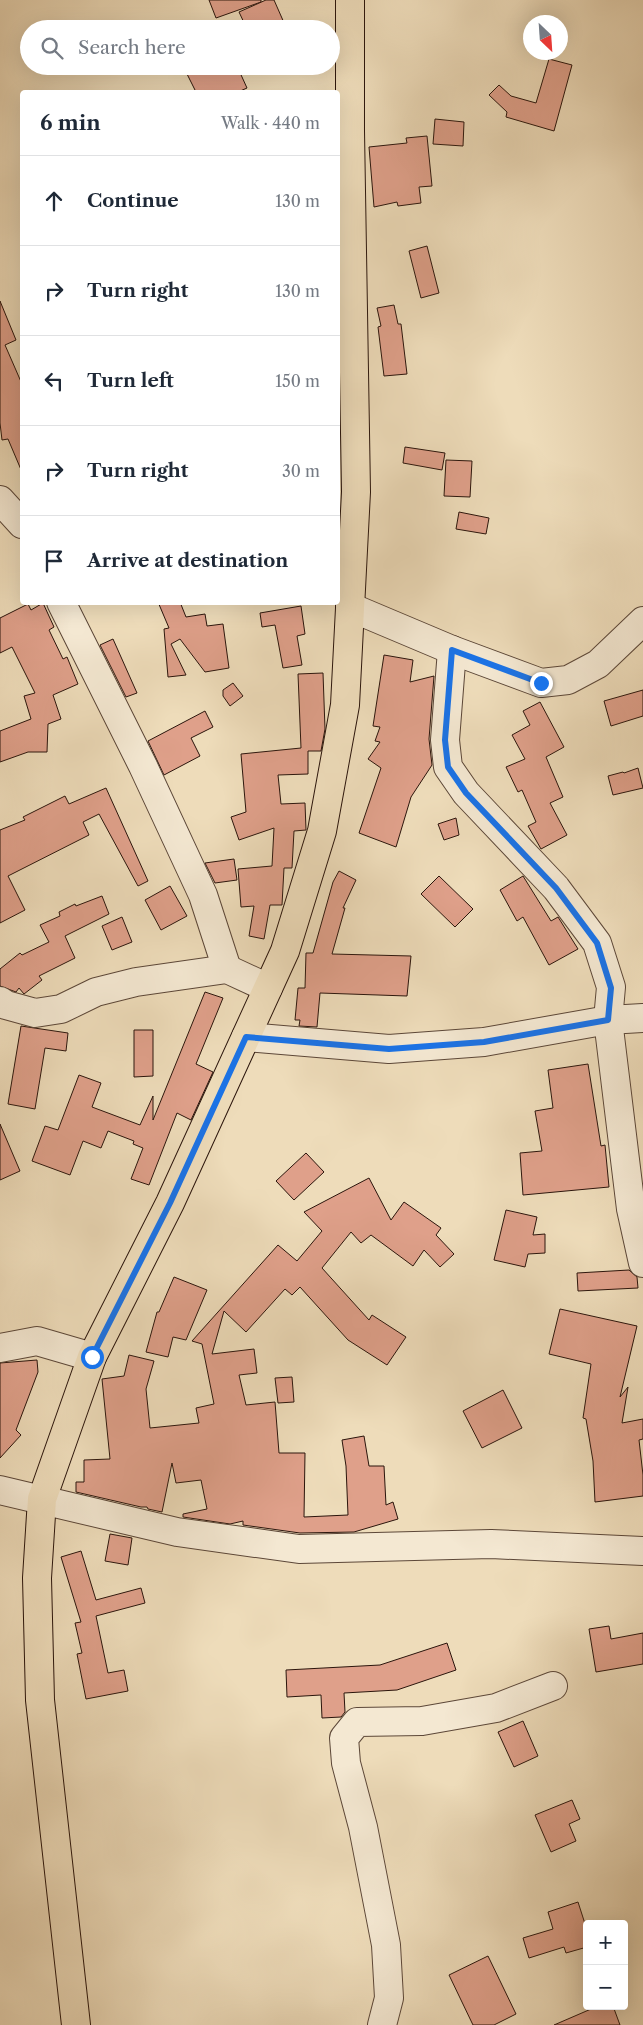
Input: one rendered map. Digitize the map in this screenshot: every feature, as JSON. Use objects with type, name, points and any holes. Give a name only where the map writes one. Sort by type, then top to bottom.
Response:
[{"type":"main road","points":[[76,2025],[40,1700],[37,1578],[42,1499],[92,1357],[170,1203],[285,951],[322,831],[344,705],[356,492],[350,131],[350,0]]},
{"type":"street","points":[[0,500],[20,522]]},
{"type":"street","points":[[62,605],[203,895],[227,969]]},
{"type":"street","points":[[350,607],[452,650],[541,683],[568,680],[598,664],[643,621]]},
{"type":"street","points":[[452,650],[445,740],[448,767],[466,793],[556,888],[597,943],[611,988],[608,1020],[630,1210],[643,1263]]},
{"type":"street","points":[[0,1001],[35,1013],[61,1009],[96,992],[136,982],[227,969],[268,988]]},
{"type":"street","points":[[246,1037],[389,1049],[484,1042],[608,1020],[643,1018]]},
{"type":"street","points":[[0,1348],[37,1341],[92,1357]]},
{"type":"street","points":[[0,1490],[177,1532],[300,1549],[491,1544],[643,1551]]},
{"type":"street","points":[[382,2025],[389,1998],[386,1946],[363,1827],[346,1763],[344,1738],[357,1722],[422,1721],[496,1708],[552,1686]]},
{"type":"building","points":[[209,0],[261,0],[261,2],[216,18]]},
{"type":"building","points":[[266,0],[274,0],[283,20],[243,20],[239,12]]},
{"type":"building","points":[[549,60],[572,65],[554,131],[506,117],[507,112],[489,95],[499,85],[511,96],[536,103]]},
{"type":"building","points":[[188,75],[241,75],[247,88],[242,90],[195,90]]},
{"type":"building","points":[[435,119],[464,122],[463,146],[433,144]]},
{"type":"building","points":[[427,136],[432,186],[419,187],[421,203],[398,206],[397,202],[374,207],[369,147],[407,143],[406,138]]},
{"type":"building","points":[[427,246],[439,293],[421,298],[409,251]]},
{"type":"building","points":[[0,301],[16,340],[5,345],[20,379],[20,467],[8,439],[2,440],[0,423]]},
{"type":"building","points":[[394,305],[398,324],[401,324],[407,374],[384,376],[378,327],[381,326],[377,308]]},
{"type":"building","points":[[405,447],[445,453],[442,470],[403,463]]},
{"type":"building","points":[[446,460],[472,461],[470,497],[444,496]]},
{"type":"building","points":[[459,512],[489,518],[486,534],[456,529]]},
{"type":"building","points":[[26,605],[28,605],[31,610],[40,605],[44,605],[54,627],[49,630],[63,659],[67,657],[78,684],[53,695],[61,719],[48,724],[47,752],[28,752],[0,762],[0,731],[31,719],[24,696],[35,693],[12,647],[0,653],[0,618]]},
{"type":"building","points":[[159,605],[181,605],[186,617],[205,614],[207,626],[223,624],[229,668],[205,672],[180,639],[171,644],[186,675],[168,677],[164,629],[169,628]]},
{"type":"building","points":[[301,606],[305,634],[297,636],[302,665],[283,668],[275,625],[262,627],[260,613]]},
{"type":"building","points":[[113,639],[137,693],[126,697],[100,645]]},
{"type":"building","points":[[384,655],[413,660],[410,682],[434,676],[429,739],[432,765],[411,797],[396,847],[359,833],[381,768],[368,759],[380,742],[375,741],[380,727],[373,726]]},
{"type":"building","points":[[323,673],[325,729],[321,751],[308,751],[308,774],[278,775],[281,804],[305,803],[306,830],[294,831],[292,868],[284,868],[282,905],[270,905],[264,939],[249,936],[254,906],[241,907],[238,869],[272,866],[274,828],[239,840],[231,817],[246,812],[241,754],[301,748],[298,674]]},
{"type":"building","points":[[233,683],[243,696],[230,706],[223,696],[223,690]]},
{"type":"building","points":[[643,690],[643,716],[611,726],[604,701]]},
{"type":"building","points":[[540,702],[564,747],[546,757],[563,797],[550,803],[567,835],[541,849],[528,826],[536,822],[522,790],[518,792],[506,767],[525,759],[512,735],[530,725],[523,711]]},
{"type":"building","points":[[205,711],[213,727],[191,738],[200,756],[164,775],[148,741]]},
{"type":"building","points":[[638,768],[643,788],[613,795],[608,776]]},
{"type":"building","points":[[106,788],[148,881],[138,886],[99,814],[83,822],[89,835],[8,876],[25,910],[0,923],[0,830],[25,820],[23,817],[65,796],[69,804]]},
{"type":"building","points":[[456,818],[459,835],[444,840],[438,824]]},
{"type":"building","points":[[234,859],[237,880],[215,883],[205,863]]},
{"type":"building","points":[[339,871],[356,880],[343,908],[345,908],[332,954],[411,956],[407,996],[320,993],[317,1027],[299,1026],[300,1020],[295,1020],[298,988],[305,988],[306,953],[313,953],[333,882]]},
{"type":"building","points":[[439,876],[473,909],[455,927],[421,894]]},
{"type":"building","points":[[523,876],[551,921],[558,917],[578,949],[549,965],[523,917],[517,921],[500,890]]},
{"type":"building","points":[[170,886],[187,916],[161,930],[145,900]]},
{"type":"building","points":[[102,896],[109,914],[65,936],[75,958],[39,976],[42,980],[24,994],[19,988],[16,992],[0,986],[0,969],[20,953],[22,955],[49,942],[40,925],[60,916],[59,912],[75,904],[76,906]]},
{"type":"building","points":[[122,917],[132,942],[112,950],[102,926]]},
{"type":"building","points":[[205,992],[223,998],[196,1064],[213,1072],[191,1120],[177,1113],[149,1185],[131,1179],[143,1148],[133,1144],[134,1141],[108,1131],[101,1148],[83,1141],[70,1175],[32,1161],[45,1126],[58,1130],[79,1075],[101,1083],[92,1107],[140,1125],[153,1096],[153,1120]]},
{"type":"building","points":[[21,1026],[68,1033],[66,1051],[45,1048],[35,1109],[8,1104]]},
{"type":"building","points":[[134,1030],[153,1030],[153,1076],[134,1077]]},
{"type":"building","points":[[588,1064],[601,1146],[605,1145],[609,1187],[523,1195],[520,1153],[542,1151],[535,1111],[553,1108],[548,1070]]},
{"type":"building","points":[[0,1124],[20,1171],[0,1180]]},
{"type":"building","points":[[306,1153],[324,1172],[294,1200],[276,1181]]},
{"type":"building","points":[[369,1178],[391,1220],[404,1202],[441,1228],[436,1235],[454,1254],[440,1267],[424,1250],[413,1266],[371,1235],[361,1243],[351,1232],[322,1268],[369,1320],[372,1315],[406,1337],[387,1365],[348,1340],[300,1287],[292,1295],[285,1289],[246,1332],[224,1311],[212,1354],[254,1349],[257,1373],[239,1375],[246,1405],[275,1402],[279,1453],[305,1453],[304,1517],[348,1515],[346,1466],[342,1440],[364,1436],[369,1466],[384,1466],[386,1505],[393,1502],[398,1519],[354,1532],[300,1533],[243,1525],[243,1521],[230,1524],[183,1517],[183,1514],[207,1509],[201,1480],[176,1483],[172,1463],[162,1512],[76,1492],[76,1482],[84,1482],[84,1460],[110,1459],[102,1379],[124,1376],[129,1355],[154,1361],[146,1389],[150,1428],[199,1423],[196,1408],[214,1404],[202,1344],[192,1341],[278,1245],[297,1261],[322,1231],[304,1212]]},
{"type":"building","points":[[506,1210],[537,1217],[533,1235],[545,1234],[545,1253],[528,1254],[525,1267],[494,1260]]},
{"type":"building","points":[[629,1270],[637,1277],[638,1288],[578,1291],[577,1273]]},
{"type":"building","points":[[174,1277],[207,1290],[186,1340],[173,1337],[168,1357],[146,1352],[157,1312],[159,1312]]},
{"type":"building","points":[[560,1309],[637,1326],[620,1397],[628,1387],[622,1423],[643,1419],[643,1439],[639,1440],[643,1496],[595,1502],[593,1461],[586,1419],[583,1418],[591,1364],[549,1354]]},
{"type":"building","points":[[37,1360],[38,1372],[16,1430],[21,1435],[0,1458],[0,1363]]},
{"type":"building","points":[[292,1377],[294,1402],[278,1403],[275,1378]]},
{"type":"building","points":[[503,1390],[522,1428],[482,1448],[463,1411]]},
{"type":"building","points":[[110,1534],[132,1538],[128,1565],[105,1561]]},
{"type":"building","points":[[81,1551],[96,1600],[141,1588],[145,1603],[96,1616],[108,1673],[124,1670],[128,1691],[86,1699],[77,1654],[82,1653],[75,1623],[81,1622],[61,1557]]},
{"type":"building","points":[[609,1626],[611,1639],[643,1633],[643,1664],[596,1672],[589,1629]]},
{"type":"building","points":[[447,1643],[456,1670],[397,1690],[344,1693],[345,1712],[341,1717],[322,1718],[321,1695],[287,1697],[286,1670],[380,1665]]},
{"type":"building","points":[[523,1721],[538,1756],[514,1767],[498,1732]]},
{"type":"building","points":[[572,1800],[580,1819],[569,1824],[576,1841],[551,1852],[535,1815]]},
{"type":"building","points":[[578,1902],[584,1920],[583,1948],[566,1953],[564,1947],[529,1958],[523,1938],[553,1929],[548,1912]]},
{"type":"building","points":[[488,1956],[516,2014],[494,2025],[473,2025],[449,1975]]},
{"type":"building","points":[[589,2010],[614,2010],[620,2025],[554,2025]]},
{"type":"route","points":[[92,1357],[170,1203],[246,1037],[389,1049],[484,1042],[608,1020],[611,988],[597,943],[556,888],[466,793],[448,767],[445,740],[452,650],[541,683]]}]
